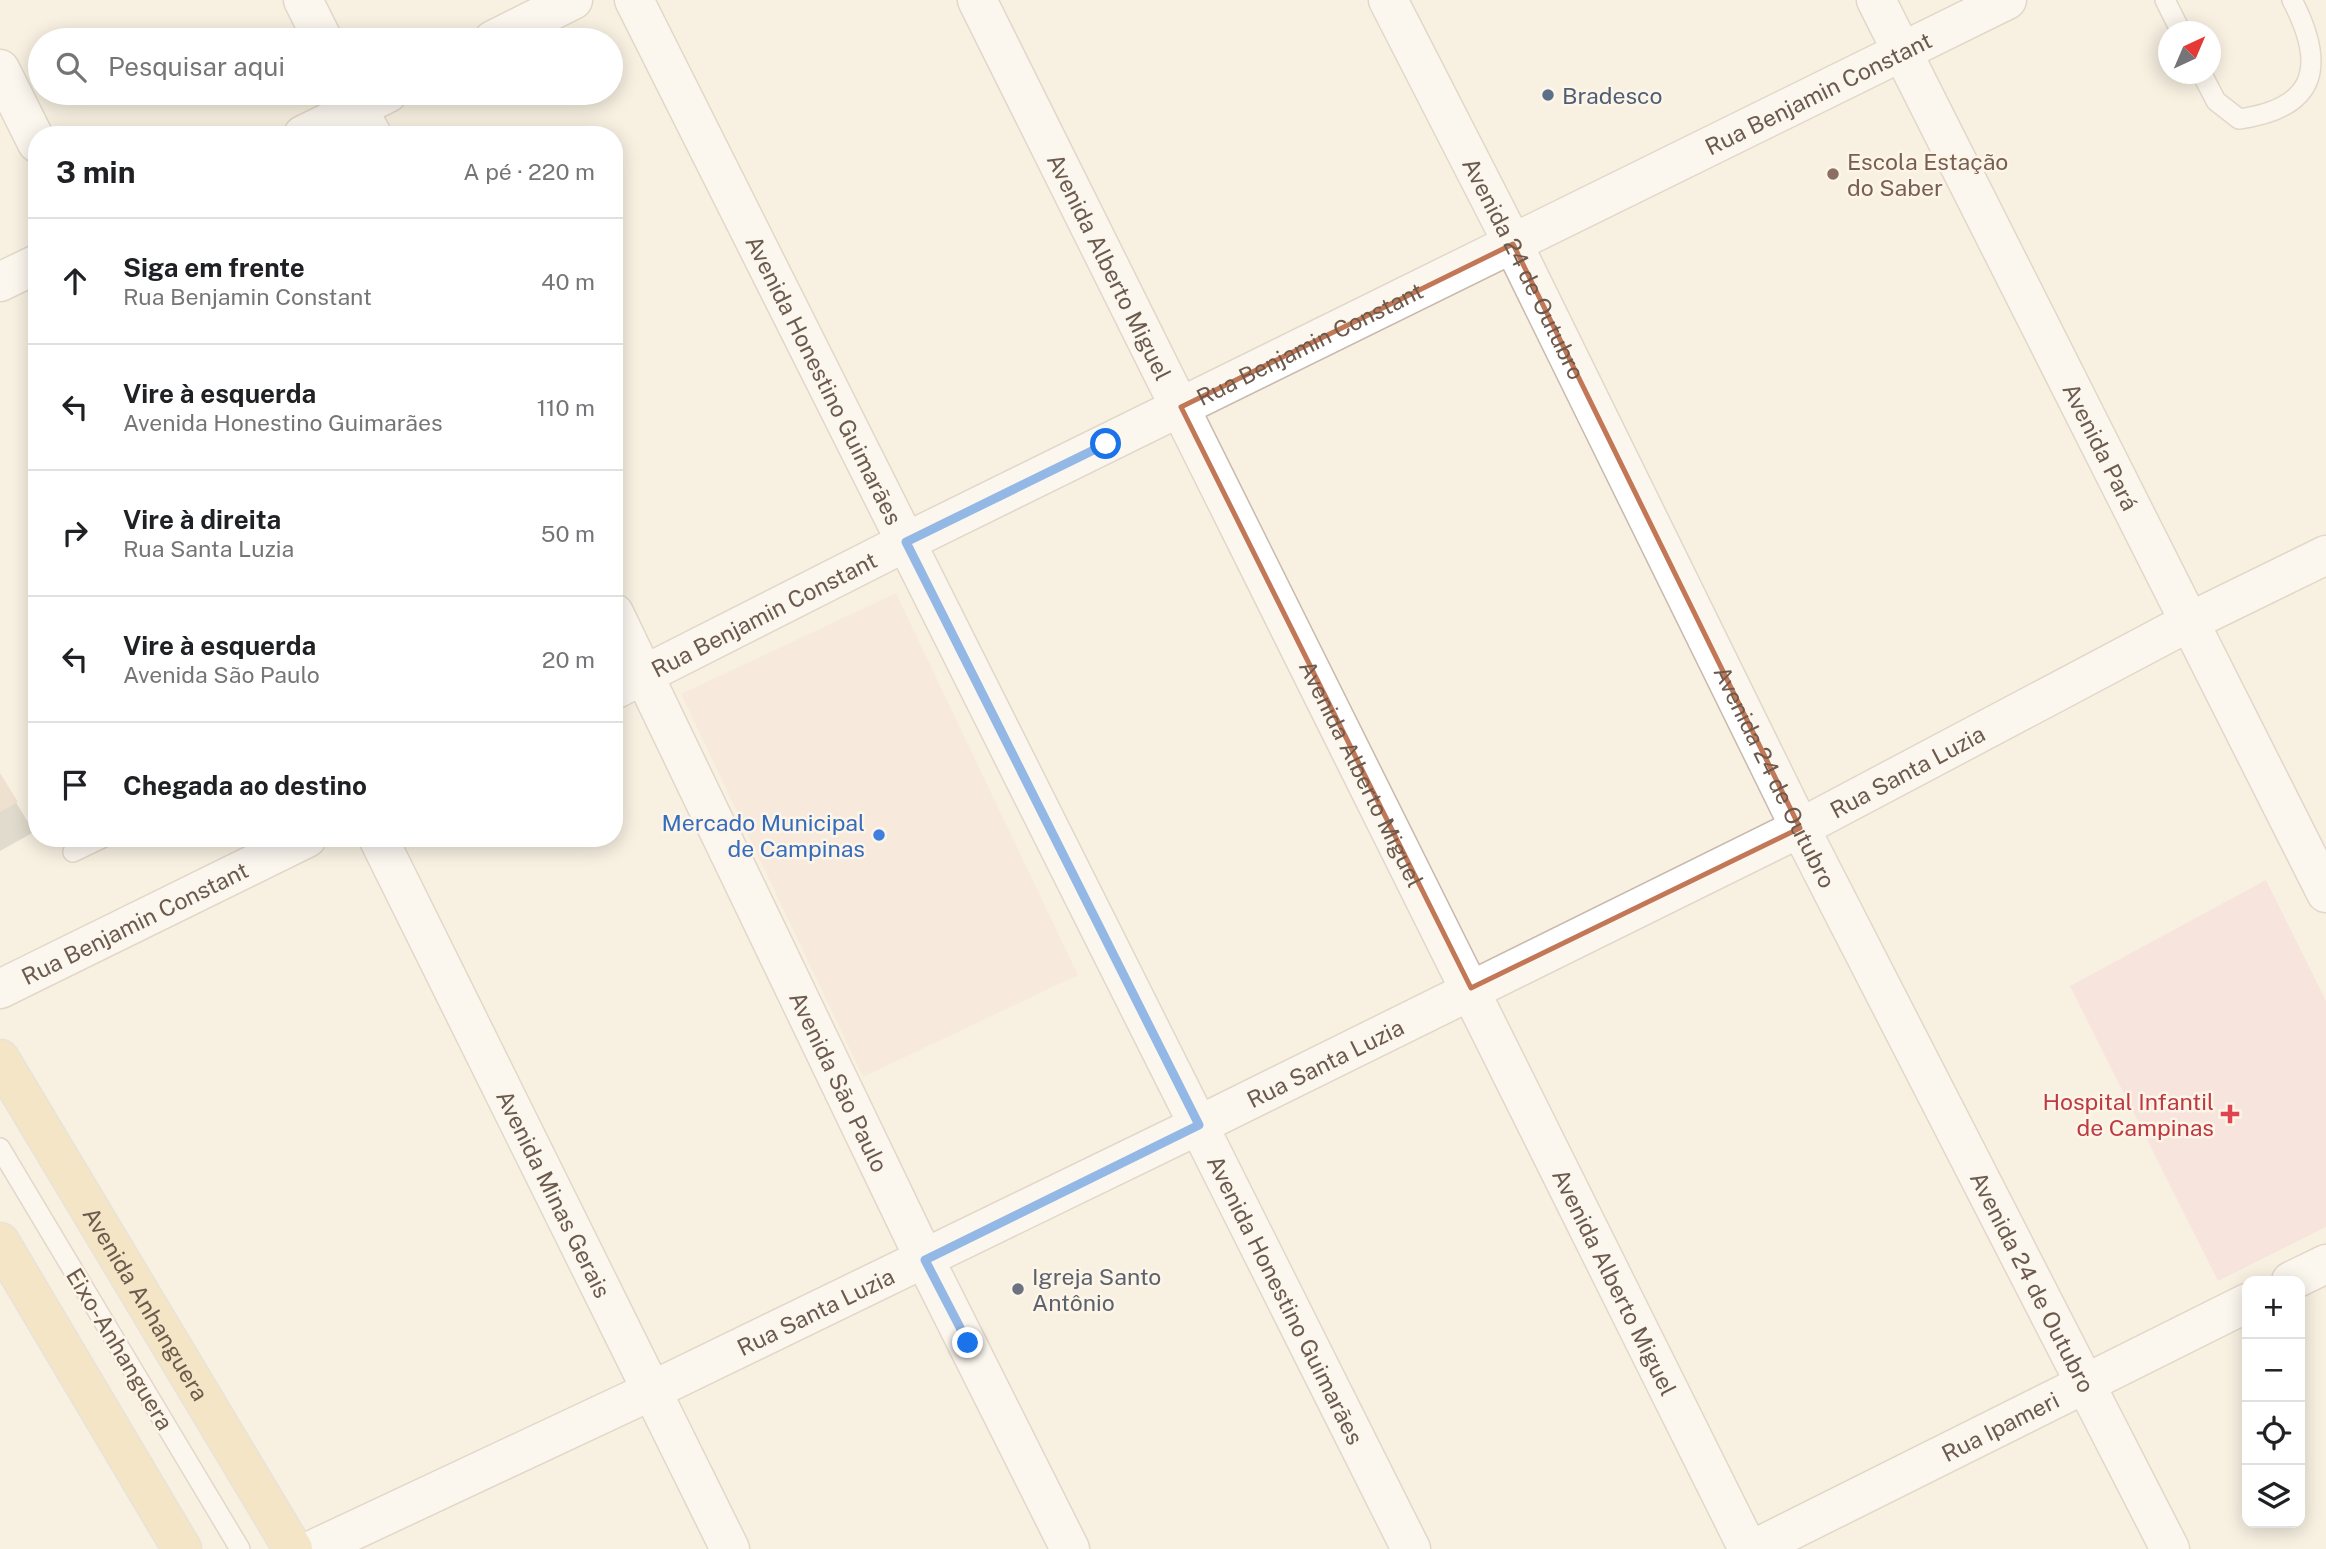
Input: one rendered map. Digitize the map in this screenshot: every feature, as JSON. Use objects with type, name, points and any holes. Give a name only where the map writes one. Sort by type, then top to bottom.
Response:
[{"type":"main road","name":"Avenida Anhanguera","points":[[0,1059],[293,1549]]},
{"type":"main road","points":[[0,1242],[182,1549]]},
{"type":"street","points":[[303,0],[317,28]]},
{"type":"street","points":[[517,28],[573,0]]},
{"type":"street","name":"Avenida Honestino Guimarães","points":[[634,0],[1411,1549]]},
{"type":"street","name":"Avenida Alberto Miguel","points":[[977,0],[1748,1549]]},
{"type":"street","name":"Avenida 24 de Outubro","points":[[1388,0],[1513,244],[1800,828],[2170,1549]]},
{"type":"street","name":"Avenida Pará","points":[[1876,0],[2326,893]]},
{"type":"street","name":"Rua Benjamin Constant","points":[[630,683],[906,542],[2007,0]]},
{"type":"street","points":[[0,69],[28,126]]},
{"type":"street","points":[[323,126],[366,107]]},
{"type":"street","points":[[0,282],[28,268]]},
{"type":"street","name":"Rua Santa Luzia","points":[[314,1549],[925,1260],[1199,1125],[1471,988],[1800,828],[2189,622],[2326,555]]},
{"type":"street","name":"Avenida São Paulo","points":[[623,652],[630,683],[1070,1549]]},
{"type":"street","name":"Rua Benjamin Constant","points":[[0,989],[289,847]]},
{"type":"street","name":"Avenida Minas Gerais","points":[[382,847],[730,1549]]},
{"type":"street","points":[[2301,1276],[2326,1264]]},
{"type":"street","name":"Rua Ipameri","points":[[1754,1549],[2242,1306]]},
{"type":"lane","points":[[2165,0],[2176,21]]},
{"type":"lane","points":[[2207,84],[2216,100],[2239,119],[2259,117],[2290,102],[2310,85],[2315,61],[2303,19],[2292,0]]},
{"type":"lane","points":[[74,852],[84,847]]},
{"type":"lane","name":"Eixo-Anhanguera","points":[[0,1148],[240,1549]]},
{"type":"highlighted area","points":[[1513,244],[1800,828],[1471,988],[1181,407]]},
{"type":"shaded area","name":"Mercado Municipal de Campinas","points":[[896,593],[1078,975],[863,1077],[681,694]]},
{"type":"shaded area","name":"Hospital Infantil de Campinas","points":[[2266,880],[2326,1001],[2326,1227],[2218,1281],[2070,986]]},
{"type":"building","points":[[0,773],[18,802],[0,812]]},
{"type":"place","name":"Bradesco","points":[[1548,95]]},
{"type":"place","name":"Escola Estação do Saber","points":[[1833,174]]},
{"type":"place","name":"Mercado Municipal de Campinas","points":[[879,835]]},
{"type":"place","name":"Hospital Infantil de Campinas","points":[[2230,1114]]},
{"type":"place","name":"Igreja Santo Antônio","points":[[1018,1289]]},
{"type":"route","points":[[968,1343],[925,1260],[1199,1125],[906,542],[1106,444]]}]
